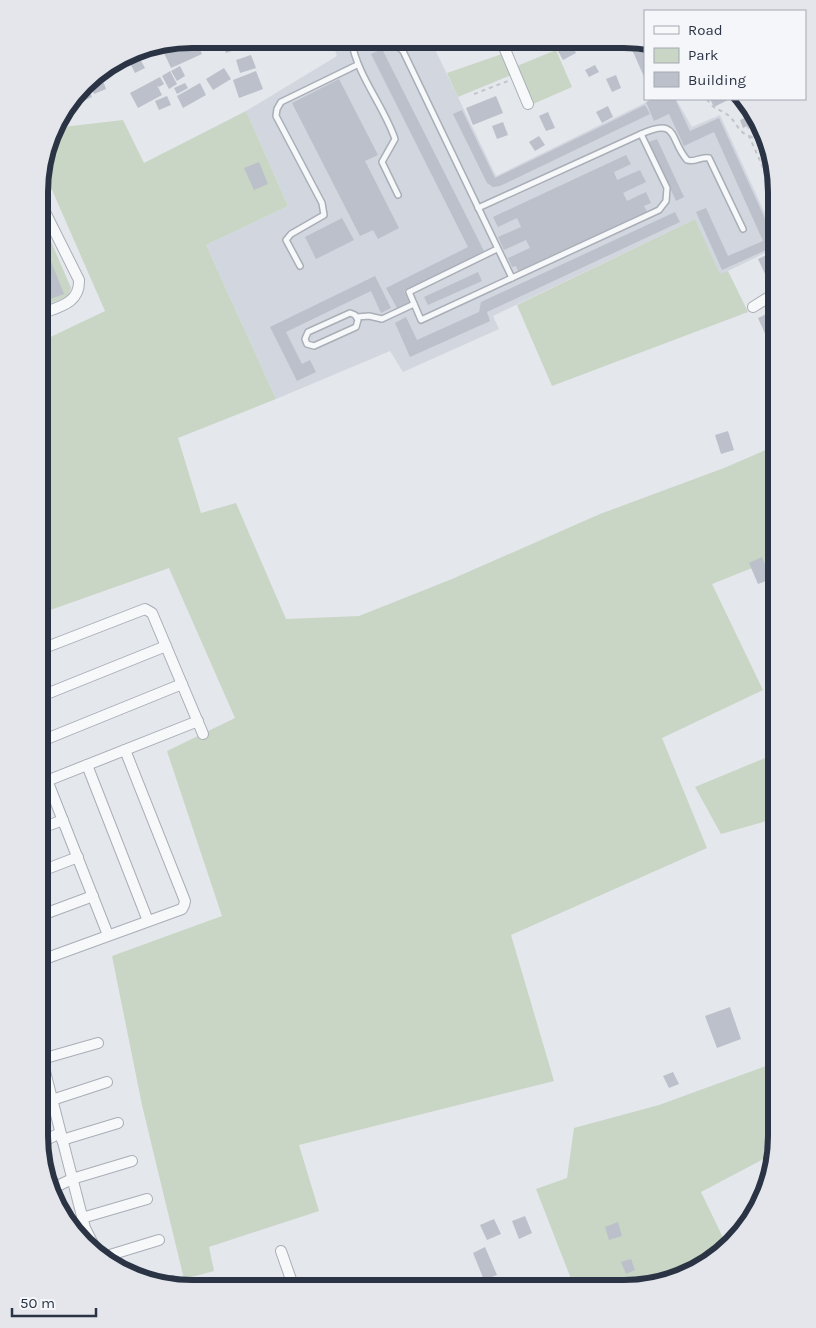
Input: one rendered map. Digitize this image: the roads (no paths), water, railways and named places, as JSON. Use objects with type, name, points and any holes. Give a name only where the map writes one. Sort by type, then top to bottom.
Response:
[{"type":"street","points":[[504,48],[528,104]]},
{"type":"street","points":[[48,218],[79,280],[77,294],[73,299],[48,310]]},
{"type":"street","points":[[753,307],[768,298]]},
{"type":"street","points":[[48,647],[145,609],[152,613],[203,734]]},
{"type":"street","points":[[48,693],[166,646]]},
{"type":"street","points":[[48,738],[182,684]]},
{"type":"street","points":[[48,780],[198,721]]},
{"type":"street","points":[[48,958],[182,909],[184,905],[185,900],[125,750]]},
{"type":"street","points":[[87,765],[148,921]]},
{"type":"street","points":[[48,792],[63,820],[108,936]]},
{"type":"street","points":[[48,826],[63,820]]},
{"type":"street","points":[[48,869],[78,857]]},
{"type":"street","points":[[48,913],[93,896]]},
{"type":"street","points":[[48,1058],[98,1042]]},
{"type":"street","points":[[51,1095],[107,1082]]},
{"type":"street","points":[[48,1083],[82,1226],[147,1199]]},
{"type":"street","points":[[48,1140],[118,1123]]},
{"type":"street","points":[[56,1187],[72,1179],[132,1161]]},
{"type":"street","points":[[110,1255],[159,1240]]},
{"type":"street","points":[[281,1252],[291,1280]]},
{"type":"lane","points":[[352,48],[357,65],[390,125],[394,139],[382,162],[398,195]]},
{"type":"lane","points":[[399,48],[403,51],[512,278]]},
{"type":"lane","points":[[300,266],[286,240],[291,234],[324,216],[322,203],[276,116],[277,109],[281,102],[357,65]]},
{"type":"lane","points":[[478,208],[641,134],[656,128],[666,128],[673,133],[687,160],[692,162],[705,157],[709,158],[743,229]]},
{"type":"lane","points":[[497,249],[409,292],[421,320],[659,210],[666,201],[667,188],[641,134]]},
{"type":"lane","points":[[357,317],[358,325],[354,329],[314,346],[309,345],[306,341],[305,336],[308,332],[348,314],[353,314],[357,317],[369,316],[382,319],[414,304]]}]
